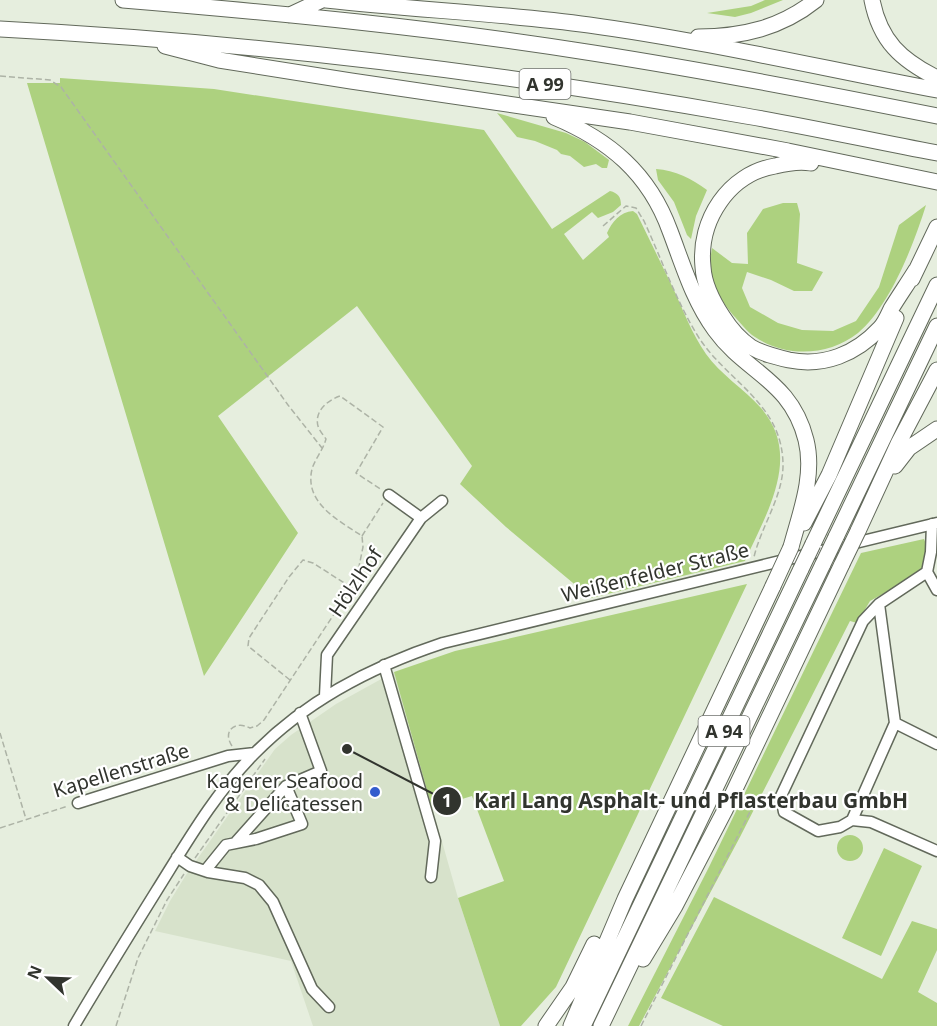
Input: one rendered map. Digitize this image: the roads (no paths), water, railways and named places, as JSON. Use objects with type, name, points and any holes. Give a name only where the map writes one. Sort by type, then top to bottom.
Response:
[{"type":"highway","name":"A 99","points":[[123,0],[373,23],[592,52],[806,89],[937,116]]},
{"type":"highway","points":[[290,15],[322,0]]},
{"type":"highway","points":[[326,0],[531,18],[659,36],[937,90]]},
{"type":"highway","points":[[659,36],[722,37],[753,32],[784,22],[816,0]]},
{"type":"highway","points":[[872,0],[887,40],[901,56],[937,78]]},
{"type":"highway","name":"A 99","points":[[0,28],[149,38],[368,60],[501,77],[746,116],[937,153]]},
{"type":"highway","points":[[149,38],[169,49],[219,60],[652,126],[937,182]]},
{"type":"highway","points":[[525,107],[581,128],[599,139],[630,165],[642,179],[661,210],[701,310],[730,348],[769,379],[791,406],[799,420],[809,456],[807,488],[791,547]]},
{"type":"highway","points":[[851,166],[841,168],[806,162],[784,164],[763,168],[739,180],[721,199],[708,225],[702,249],[706,283],[716,307],[737,336],[751,347],[770,356],[797,362],[838,359],[863,343],[881,327],[916,270]]},
{"type":"highway","points":[[571,1026],[625,899],[791,547],[829,476],[916,270],[937,227]]},
{"type":"highway","name":"A 94","points":[[583,1026],[937,285]]},
{"type":"highway","name":"A 94","points":[[604,1020],[937,326]]},
{"type":"highway","points":[[604,1020],[628,989],[725,810],[899,442],[937,370]]},
{"type":"highway","points":[[872,501],[884,487],[898,460],[909,448],[937,429]]},
{"type":"highway","points":[[546,1026],[573,987],[625,881],[643,863]]},
{"type":"street","points":[[389,495],[421,518]]},
{"type":"street","name":"Hölzlhof","points":[[325,696],[327,655],[421,518],[442,501]]},
{"type":"street","points":[[934,523],[927,572],[937,590]]},
{"type":"street","name":"Weißenfelder Straße","points":[[74,1026],[210,807],[255,753],[300,713],[325,696],[384,665],[442,643],[934,523]]},
{"type":"street","points":[[879,604],[895,723],[852,820],[840,827],[818,831],[784,812],[781,796],[863,621],[879,604],[927,572]]},
{"type":"street","points":[[384,665],[435,841],[431,877]]},
{"type":"street","points":[[235,843],[286,786],[321,771],[300,713]]},
{"type":"street","points":[[895,723],[937,744]]},
{"type":"street","name":"Kapellenstraße","points":[[78,803],[228,756],[255,753]]},
{"type":"street","points":[[205,871],[226,845],[302,824],[286,786]]},
{"type":"street","points":[[852,820],[871,822],[937,851]]},
{"type":"street","points":[[177,857],[190,866],[245,878],[259,885],[273,902],[312,989],[329,1007]]},
{"type":"place","name":"Karl Lang Asphalt- und Pflasterbau GmbH","points":[[347,749]]},
{"type":"place","name":"Kagerer Seafood & Delicatessen","points":[[375,792]]}]
